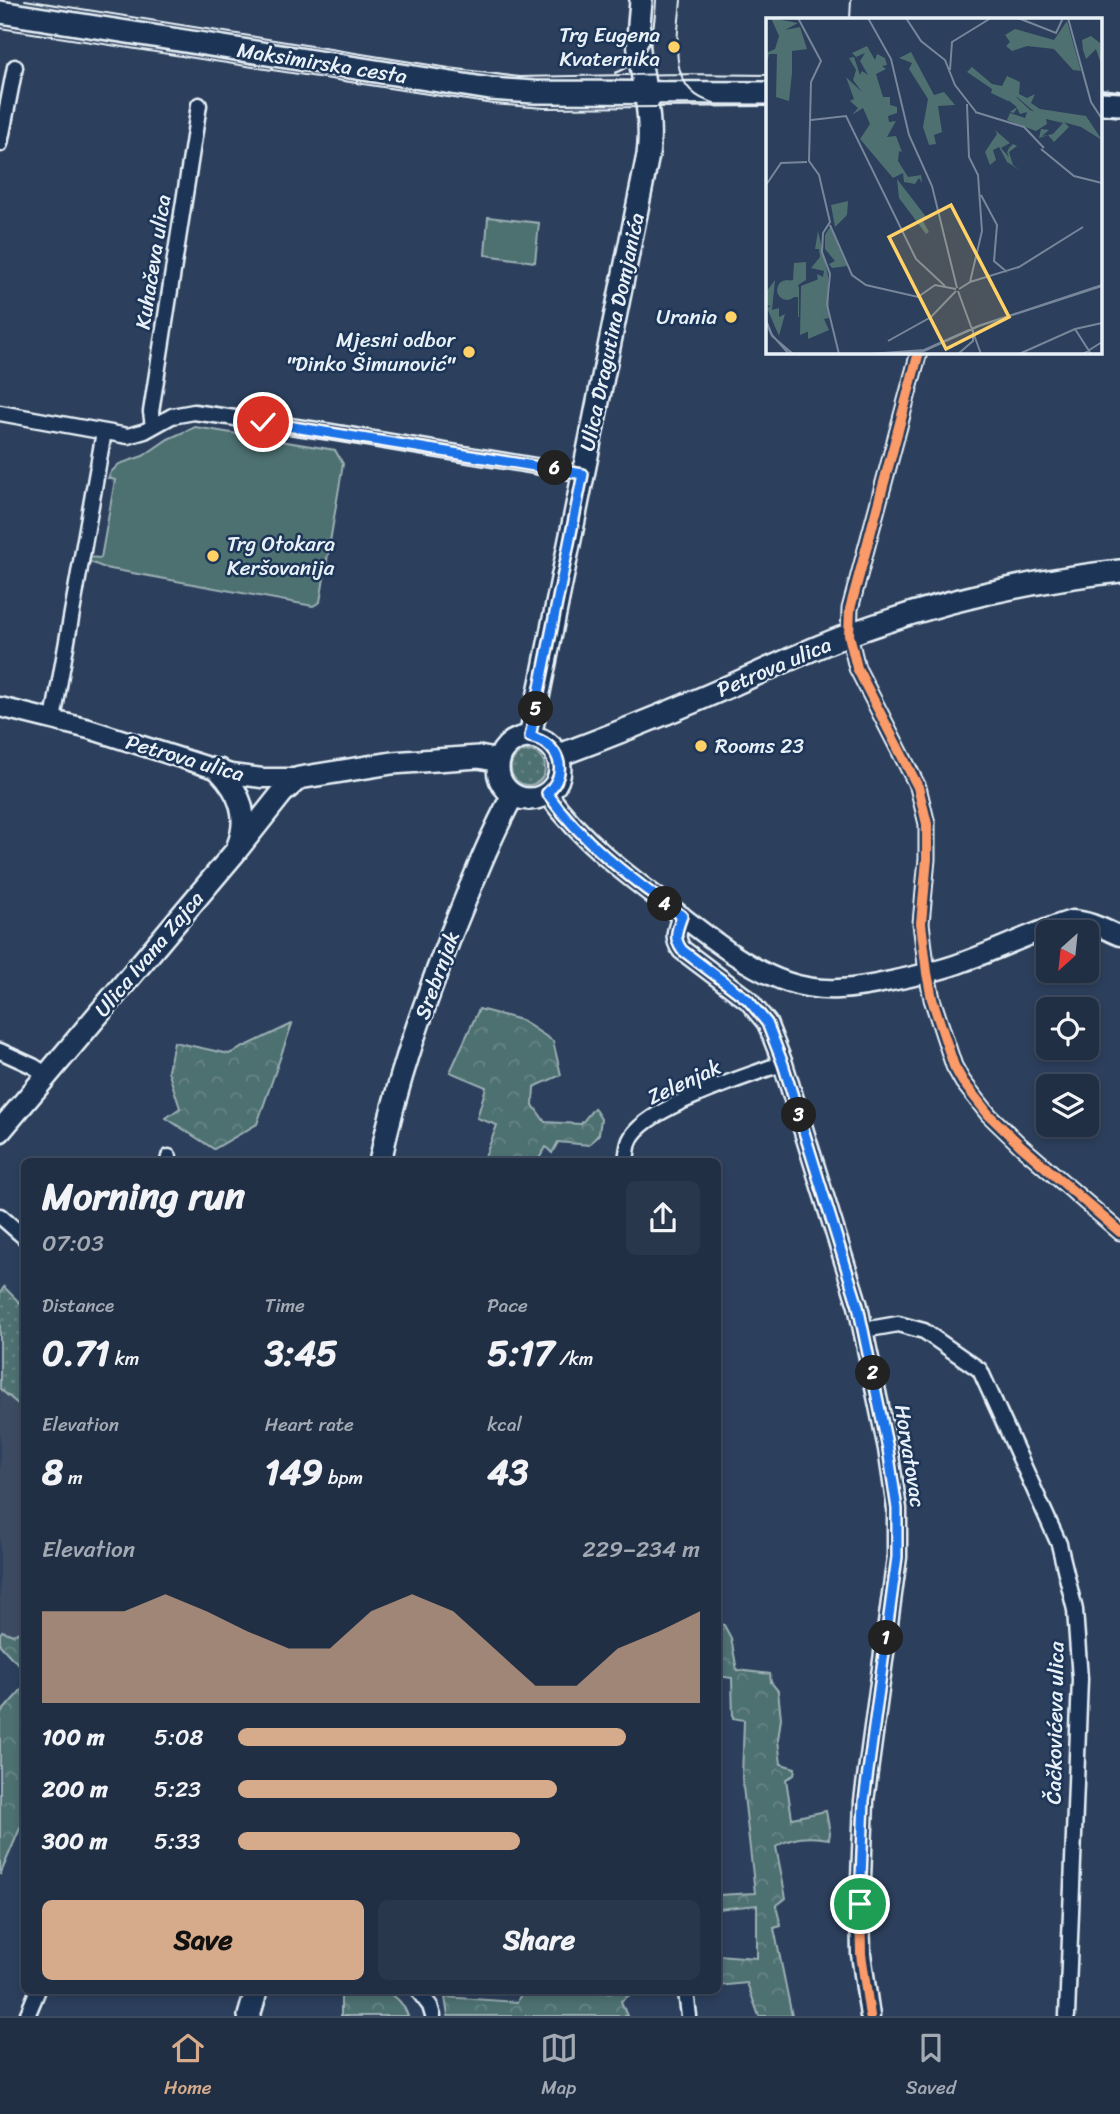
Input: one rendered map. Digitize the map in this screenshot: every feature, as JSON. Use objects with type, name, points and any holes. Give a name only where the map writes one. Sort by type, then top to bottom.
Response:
[{"type":"main road","points":[[641,0],[639,47],[646,91],[766,93]]},
{"type":"main road","name":"Maksimirska cesta","points":[[0,12],[491,89],[534,92],[646,91]]},
{"type":"main road","name":"Ulica Dragutina Domjanića","points":[[530,737],[648,155],[650,136],[646,91]]},
{"type":"main road","points":[[1102,103],[1120,104]]},
{"type":"main road","name":"Petrova ulica","points":[[557,756],[849,635],[976,596],[1120,570]]},
{"type":"main road","points":[[530,737],[545,742],[557,756],[558,777],[553,787],[535,799],[513,795],[500,781],[499,761],[511,743],[530,737]]},
{"type":"main road","name":"Petrova ulica","points":[[299,778],[392,763],[480,757],[499,761]]},
{"type":"main road","points":[[219,770],[235,789],[243,811],[242,834],[236,851]]},
{"type":"main road","name":"Ulica Ivana Zajca","points":[[0,1131],[282,793],[299,778]]},
{"type":"main road","name":"Srebrnjak","points":[[381,1158],[406,1060],[432,985],[476,872],[513,795]]},
{"type":"main road","points":[[249,2016],[255,1994]]},
{"type":"street","points":[[0,145],[15,66]]},
{"type":"street","name":"Kuhačeva ulica","points":[[153,426],[151,412],[199,105]]},
{"type":"street","points":[[918,354],[850,609],[849,635],[857,668],[918,787],[927,824],[927,859],[921,923],[932,999],[949,1054],[971,1093],[1021,1146],[1120,1232]]},
{"type":"street","points":[[0,413],[128,436],[136,435],[172,416],[194,412],[358,436],[583,474]]},
{"type":"street","points":[[53,720],[104,432]]},
{"type":"street","name":"Petrova ulica","points":[[0,706],[89,729],[250,778],[299,778]]},
{"type":"street","points":[[547,793],[585,838],[613,864],[737,956],[788,983],[830,991],[869,986],[960,964],[1072,920],[1083,920],[1120,936]]},
{"type":"street","name":"Horvatovac","points":[[682,916],[676,932],[677,944],[748,1000],[760,1013],[767,1023],[783,1064],[864,1330],[888,1449],[897,1521],[897,1557],[864,1801],[860,1904],[861,1954],[870,2016]]},
{"type":"street","points":[[0,1051],[47,1075]]},
{"type":"street","name":"Zelenjak","points":[[627,1158],[630,1139],[643,1125],[668,1107],[783,1064]]},
{"type":"street","points":[[0,1216],[21,1234]]},
{"type":"street","name":"Čačkovićeva ulica","points":[[864,1330],[898,1324],[924,1331],[980,1370],[1059,1544],[1075,1610],[1080,1679],[1067,2016]]},
{"type":"street","points":[[27,2016],[36,1994]]},
{"type":"street","points":[[421,1994],[430,2006],[433,2016]]},
{"type":"street","points":[[686,1994],[689,2016]]},
{"type":"shaded area","points":[[0,1389],[21,1406],[21,1639],[0,1630]]},
{"type":"green space","points":[[488,217],[539,223],[535,262],[485,255]]},
{"type":"green space","points":[[195,427],[335,450],[343,464],[320,602],[313,606],[105,568],[90,562],[88,557],[101,558],[115,480],[108,478],[111,472],[119,464],[143,456],[168,439]]},
{"type":"green space","points":[[528,751],[540,756],[545,768],[540,780],[528,785],[516,780],[511,768],[516,756]]},
{"type":"green space","points":[[479,1009],[521,1020],[553,1041],[561,1075],[534,1087],[533,1105],[545,1122],[581,1124],[594,1108],[601,1119],[599,1134],[589,1145],[558,1142],[552,1153],[546,1147],[539,1158],[485,1158],[497,1125],[477,1118],[486,1087],[450,1072]]},
{"type":"green space","points":[[292,1024],[257,1124],[214,1149],[166,1118],[180,1108],[168,1071],[174,1042],[229,1054]]},
{"type":"green space","points":[[4,1287],[21,1304],[21,1406],[0,1389],[0,1293]]},
{"type":"green space","points":[[721,1624],[731,1638],[737,1670],[770,1674],[771,1682],[778,1691],[781,1764],[795,1768],[794,1775],[786,1779],[792,1818],[826,1811],[830,1833],[829,1839],[802,1838],[776,1847],[786,1898],[776,1906],[781,1926],[774,1928],[792,2016],[759,2016],[747,1983],[721,1986],[721,1955],[757,1958],[757,1905],[721,1909],[721,1895],[755,1893],[742,1778],[744,1720],[733,1718],[732,1678],[721,1676]]},
{"type":"green space","points":[[2,1631],[13,1635],[21,1632],[21,1666],[0,1645]]},
{"type":"green space","points":[[21,1690],[21,1826],[0,1875],[0,1714]]},
{"type":"green space","points":[[341,1994],[389,1994],[397,1998],[408,2016],[341,2016]]},
{"type":"green space","points":[[521,1994],[631,1994],[621,2001],[627,2016],[448,2016],[445,1997],[517,2002]]},
{"type":"tram line","points":[[25,0],[519,77],[766,75]]},
{"type":"tram line","points":[[615,73],[636,61],[643,53],[652,35],[656,0]]},
{"type":"tram line","points":[[681,0],[677,46],[681,75],[698,97],[714,103]]},
{"type":"tram line","points":[[850,18],[851,0]]},
{"type":"tram line","points":[[0,28],[493,104],[544,108],[766,106]]},
{"type":"tram line","points":[[1102,89],[1120,91]]},
{"type":"tram line","points":[[1102,115],[1120,117]]},
{"type":"cycle path","points":[[918,354],[850,609],[849,635],[857,668],[918,787],[927,824],[927,859],[921,923],[932,999],[954,1066],[989,1115],[1120,1232]]},
{"type":"cycle path","points":[[682,916],[677,930],[679,946],[748,1000],[767,1023],[783,1064],[858,1306],[888,1449],[897,1509],[897,1557],[864,1801],[860,1904],[861,1954],[870,2016]]},
{"type":"place","name":"Trg Eugena Kvaternika","points":[[674,47]]},
{"type":"place","name":"Urania","points":[[731,317]]},
{"type":"place","name":"Mjesni odbor \"Dinko Šimunović\"","points":[[469,352]]},
{"type":"place","name":"Trg Otokara Keršovanija","points":[[213,556]]},
{"type":"place","name":"Rooms 23","points":[[701,746]]},
{"type":"route","points":[[263,422],[583,474],[530,737],[545,742],[559,762],[558,777],[547,793],[585,838],[613,864],[682,916],[676,932],[677,944],[748,1000],[767,1023],[783,1064],[858,1306],[888,1449],[897,1509],[897,1557],[864,1801],[860,1904]]}]
